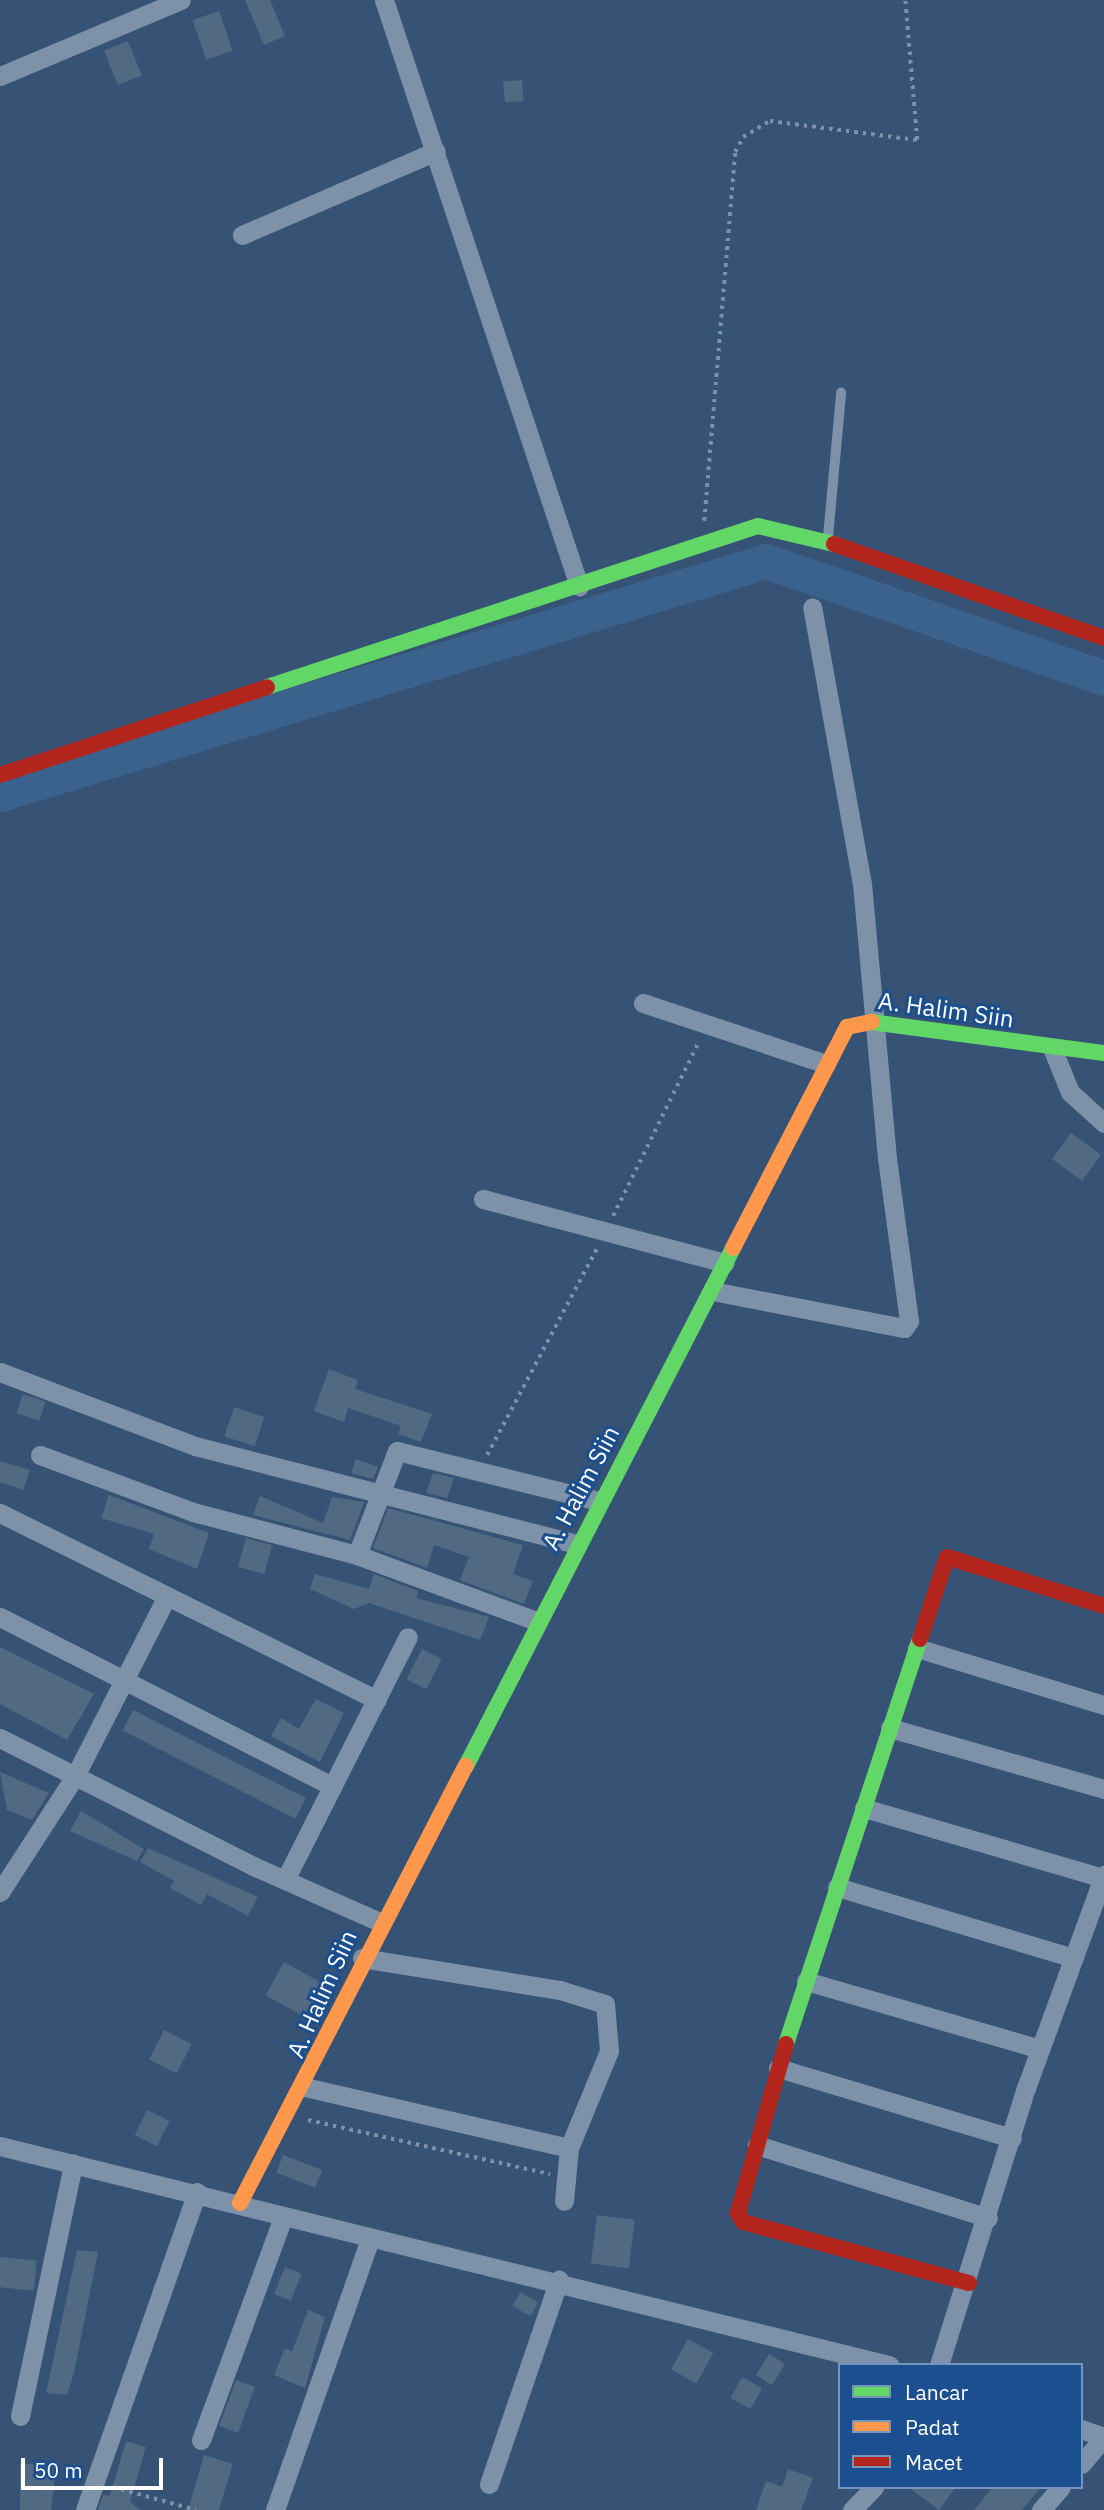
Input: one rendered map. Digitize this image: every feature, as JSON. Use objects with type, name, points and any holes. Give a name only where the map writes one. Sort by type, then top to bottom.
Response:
[{"type":"street","points":[[0,76],[181,0]]},
{"type":"street","points":[[384,0],[579,586]]},
{"type":"street","points":[[242,235],[436,151]]},
{"type":"street","points":[[0,775],[758,526],[827,541],[1104,638]]},
{"type":"street","points":[[712,1290],[908,1326],[874,1022],[862,884],[812,607]]},
{"type":"street","points":[[643,1003],[816,1058]]},
{"type":"street","name":"A. Halim Siin","points":[[240,2203],[286,2115],[305,2087],[380,1922],[712,1290],[816,1058],[847,1027],[874,1022],[1104,1053]]},
{"type":"street","points":[[1052,1048],[1070,1092],[1104,1123]]},
{"type":"street","points":[[483,1199],[725,1262]]},
{"type":"street","points":[[0,1372],[195,1446],[577,1544]]},
{"type":"street","points":[[357,1555],[397,1451],[599,1501]]},
{"type":"street","points":[[40,1455],[193,1512],[357,1555],[536,1621]]},
{"type":"street","points":[[0,1514],[377,1700]]},
{"type":"street","points":[[969,2283],[743,2222],[738,2213],[778,2068],[947,1557],[1104,1606]]},
{"type":"street","points":[[0,1892],[75,1776],[167,1596]]},
{"type":"street","points":[[0,1617],[332,1786]]},
{"type":"street","points":[[285,1880],[408,1637]]},
{"type":"street","points":[[917,1648],[1104,1705]]},
{"type":"street","points":[[890,1728],[1104,1789]]},
{"type":"street","points":[[0,1738],[285,1880],[380,1922]]},
{"type":"street","points":[[864,1808],[1103,1877],[1040,2049],[969,2283],[940,2363]]},
{"type":"street","points":[[837,1887],[1074,1958]]},
{"type":"street","points":[[362,1958],[559,1990],[605,2004],[609,2051],[569,2148],[564,2201]]},
{"type":"street","points":[[806,1981],[1040,2049]]},
{"type":"street","points":[[778,2068],[1012,2138]]},
{"type":"street","points":[[305,2087],[569,2148]]},
{"type":"street","points":[[757,2145],[988,2218]]},
{"type":"street","points":[[0,2146],[197,2192],[370,2239],[559,2280],[881,2363]]},
{"type":"street","points":[[20,2416],[73,2164]]},
{"type":"street","points":[[85,2510],[90,2480],[137,2373],[197,2192]]},
{"type":"street","points":[[201,2440],[282,2217]]},
{"type":"street","points":[[275,2510],[370,2239]]},
{"type":"street","points":[[489,2484],[559,2280]]},
{"type":"street","points":[[1083,2430],[1104,2437],[1083,2462]]},
{"type":"street","points":[[852,2510],[872,2489]]},
{"type":"street","points":[[1041,2510],[1059,2489]]},
{"type":"lane","points":[[827,541],[841,393]]},
{"type":"path","points":[[703,544],[735,152],[743,136],[770,121],[917,140],[905,0]]},
{"type":"path","points":[[286,2115],[566,2178]]},
{"type":"path","points":[[90,2480],[196,2510]]},
{"type":"building","points":[[245,0],[270,0],[285,36],[264,45]]},
{"type":"building","points":[[219,11],[233,51],[206,60],[193,20]]},
{"type":"building","points":[[128,41],[142,75],[118,85],[104,51]]},
{"type":"building","points":[[522,80],[524,101],[505,103],[503,82]]},
{"type":"building","points":[[1071,1133],[1101,1155],[1082,1181],[1052,1159]]},
{"type":"building","points":[[329,1369],[358,1380],[355,1389],[432,1414],[421,1442],[398,1434],[401,1426],[348,1408],[344,1422],[314,1411]]},
{"type":"building","points":[[23,1394],[46,1402],[39,1421],[16,1413]]},
{"type":"building","points":[[234,1407],[264,1417],[255,1446],[224,1436]]},
{"type":"building","points":[[356,1459],[378,1467],[373,1479],[351,1473]]},
{"type":"building","points":[[0,1461],[30,1470],[23,1490],[0,1482]]},
{"type":"building","points":[[433,1473],[454,1478],[447,1498],[426,1493]]},
{"type":"building","points":[[109,1495],[209,1533],[197,1569],[149,1549],[154,1534],[101,1518]]},
{"type":"building","points":[[260,1496],[323,1523],[332,1497],[364,1502],[350,1540],[253,1515]]},
{"type":"building","points":[[388,1508],[523,1545],[513,1574],[533,1581],[524,1604],[460,1580],[469,1557],[434,1545],[427,1568],[373,1548]]},
{"type":"building","points":[[246,1538],[272,1545],[264,1574],[238,1567]]},
{"type":"building","points":[[315,1574],[369,1589],[374,1574],[418,1591],[416,1598],[489,1617],[480,1640],[369,1603],[354,1609],[310,1589]]},
{"type":"building","points":[[0,1647],[94,1694],[67,1740],[0,1704]]},
{"type":"building","points":[[422,1649],[442,1659],[426,1689],[407,1679]]},
{"type":"building","points":[[316,1699],[344,1713],[320,1762],[271,1736],[281,1718],[299,1729]]},
{"type":"building","points":[[133,1710],[306,1798],[295,1819],[123,1730]]},
{"type":"building","points":[[0,1772],[49,1793],[32,1820],[7,1810]]},
{"type":"building","points":[[81,1811],[144,1849],[137,1861],[70,1831]]},
{"type":"building","points":[[148,1848],[258,1897],[248,1916],[207,1894],[201,1905],[170,1888],[174,1881],[140,1862]]},
{"type":"building","points":[[284,1962],[324,1984],[306,2018],[266,1995]]},
{"type":"building","points":[[164,2030],[192,2044],[177,2073],[149,2059]]},
{"type":"building","points":[[147,2110],[169,2121],[157,2146],[135,2135]]},
{"type":"building","points":[[283,2155],[322,2170],[315,2188],[276,2173]]},
{"type":"building","points":[[597,2215],[635,2220],[629,2268],[591,2264]]},
{"type":"building","points":[[77,2250],[98,2252],[74,2373],[67,2395],[46,2393]]},
{"type":"building","points":[[0,2257],[37,2261],[34,2291],[0,2287]]},
{"type":"building","points":[[285,2267],[302,2274],[291,2301],[274,2294]]},
{"type":"building","points":[[520,2292],[538,2302],[531,2316],[512,2306]]},
{"type":"building","points":[[308,2310],[325,2317],[305,2388],[274,2375],[285,2348],[292,2351]]},
{"type":"building","points":[[688,2339],[713,2353],[696,2384],[671,2370]]},
{"type":"building","points":[[769,2354],[785,2364],[772,2385],[756,2375]]},
{"type":"building","points":[[742,2377],[762,2388],[750,2409],[730,2398]]},
{"type":"building","points":[[236,2380],[255,2387],[238,2433],[219,2426]]},
{"type":"building","points":[[126,2441],[146,2447],[130,2502],[141,2510],[98,2510],[103,2495],[110,2496]]},
{"type":"building","points":[[204,2455],[233,2464],[219,2510],[188,2510]]},
{"type":"building","points":[[20,2463],[56,2467],[51,2510],[20,2510]]},
{"type":"building","points":[[788,2469],[813,2478],[801,2510],[756,2510],[766,2481],[782,2487]]},
{"type":"building","points":[[911,2489],[955,2489],[939,2510]]},
{"type":"building","points":[[991,2489],[1039,2489],[1022,2510],[974,2510]]},
{"type":"waterway","points":[[0,794],[766,561],[1104,678]]},
{"type":"traffic: fast","points":[[267,687],[758,526],[834,544]]},
{"type":"traffic: fast","points":[[871,1022],[1104,1053]]},
{"type":"traffic: fast","points":[[466,1766],[733,1248]]},
{"type":"traffic: fast","points":[[786,2044],[920,1639]]},
{"type":"traffic: slow","points":[[733,1248],[847,1027],[871,1022]]},
{"type":"traffic: slow","points":[[240,2203],[466,1766]]},
{"type":"traffic: jam","points":[[834,544],[1104,638]]},
{"type":"traffic: jam","points":[[0,775],[267,687]]},
{"type":"traffic: jam","points":[[920,1639],[947,1557],[1104,1606]]},
{"type":"traffic: jam","points":[[786,2044],[738,2213],[743,2222],[969,2283]]}]
